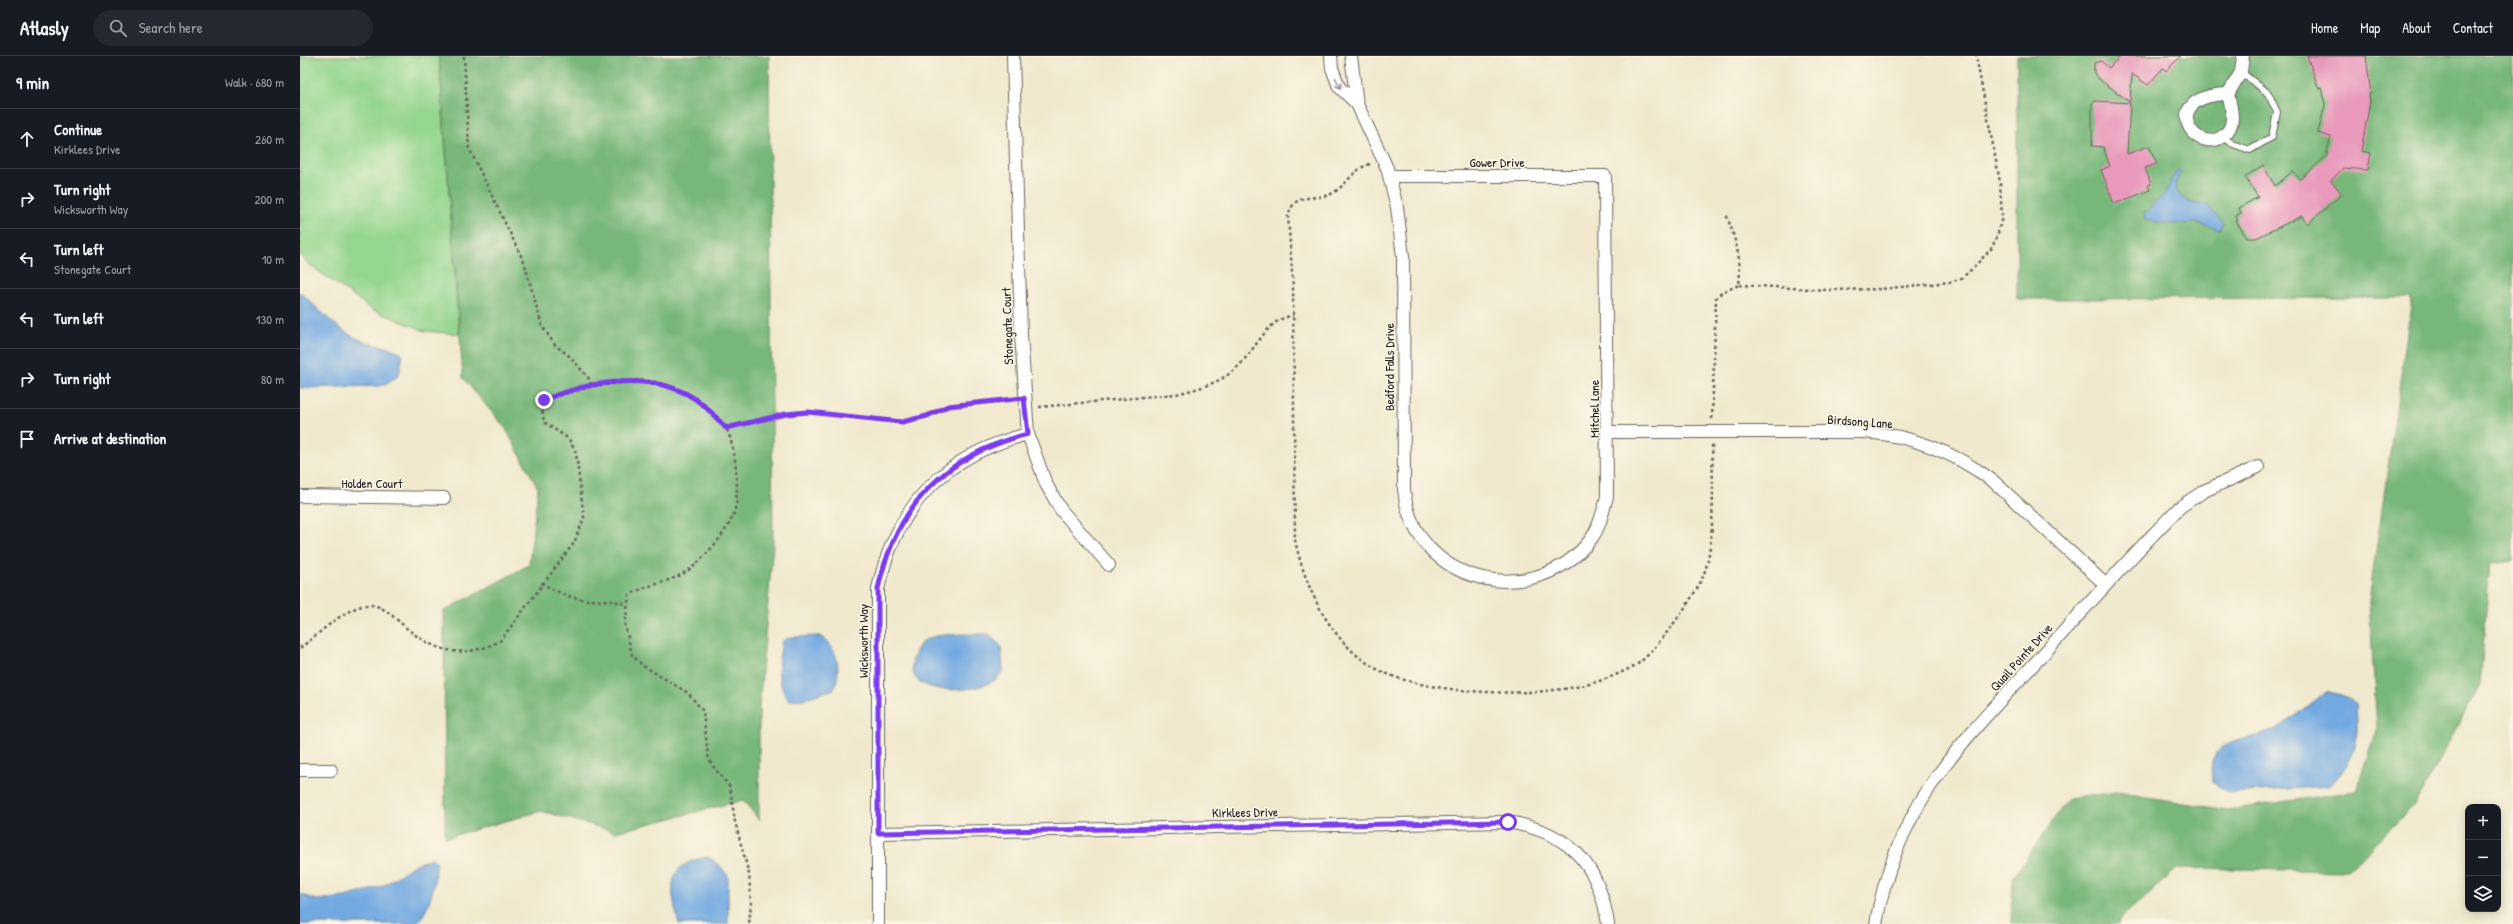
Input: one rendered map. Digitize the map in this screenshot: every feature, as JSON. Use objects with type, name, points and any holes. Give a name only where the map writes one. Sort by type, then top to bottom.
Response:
[{"type":"street","name":"Bedford Falls Drive","points":[[1330,56],[1332,68],[1339,87],[1357,104]]},
{"type":"street","name":"Bedford Falls Drive","points":[[1351,56],[1357,104],[1390,176],[1397,207],[1403,257],[1405,504],[1416,530],[1440,556],[1467,574],[1484,580],[1504,582]]},
{"type":"street","points":[[2228,94],[2232,119],[2227,132],[2222,137],[2208,140],[2195,134],[2190,129],[2188,114],[2190,106],[2202,97],[2228,94],[2235,85],[2241,72],[2243,56]]},
{"type":"street","name":"Stonegate Court","points":[[1014,57],[1024,403],[1028,434],[1046,484],[1061,510],[1109,565]]},
{"type":"street","name":"Gower Drive","points":[[1390,176],[1605,176]]},
{"type":"street","name":"Mitchel Lane","points":[[1504,582],[1543,575],[1561,566],[1579,552],[1592,538],[1607,497],[1608,432],[1605,176]]},
{"type":"street","name":"Birdsong Lane","points":[[1608,432],[1883,434],[1933,447],[1974,467],[1993,481],[2106,585]]},
{"type":"street","name":"Wicksworth Way","points":[[878,924],[878,589],[882,567],[903,519],[934,481],[971,454],[1007,439],[1028,434]]},
{"type":"street","name":"Quail Pointe Drive","points":[[1876,924],[1887,876],[1902,836],[1919,802],[1957,748],[2164,524],[2192,498],[2258,467]]},
{"type":"street","name":"Holden Court","points":[[300,496],[444,498]]},
{"type":"street","points":[[300,770],[331,770]]},
{"type":"street","name":"Kirklees Drive","points":[[878,833],[1508,822],[1532,826],[1553,835],[1579,856],[1593,874],[1604,898],[1608,924]]},
{"type":"lane","points":[[2222,137],[2233,144],[2250,150],[2272,137],[2277,112],[2268,93],[2241,72]]},
{"type":"path","points":[[464,56],[469,148],[524,262],[542,326],[555,345],[568,355],[588,377],[592,386]]},
{"type":"path","points":[[1710,535],[1716,298],[1722,292],[1740,285],[1827,290],[1881,289],[1950,282],[1962,278],[1973,268],[1991,249],[1997,237],[2002,217],[2000,182],[1976,56]]},
{"type":"path","points":[[1726,214],[1738,246],[1741,268],[1740,285]]},
{"type":"path","points":[[726,428],[780,415],[808,412],[902,422],[927,416],[948,406],[1126,400],[1176,394],[1199,389],[1220,380],[1239,366],[1274,322],[1285,317],[1293,316]]},
{"type":"path","points":[[300,648],[338,618],[351,610],[372,605],[383,609],[426,643],[458,651],[482,650],[500,641],[515,624],[541,584],[574,543],[584,518],[576,453],[569,439],[544,422],[542,408],[544,400],[592,386],[649,381],[668,386],[687,394],[705,406],[726,428],[730,439],[737,483],[734,513],[726,530],[695,565],[672,580],[642,588],[629,595],[625,625],[632,655],[642,665],[688,693],[703,711],[708,756],[712,765],[730,787],[735,822],[749,874],[751,903],[749,924]]},
{"type":"path","points":[[541,584],[556,592],[577,599],[618,601],[627,605]]},
{"type":"green space","points":[[300,56],[439,56],[459,334],[425,331],[373,310],[310,265],[300,255]]},
{"type":"green space","points":[[439,56],[769,56],[773,544],[759,707],[759,820],[743,800],[616,832],[541,811],[445,838],[444,611],[529,565],[538,488],[506,429],[463,378]]},
{"type":"green space","points":[[2017,56],[2513,56],[2513,560],[2490,563],[2480,684],[2415,804],[2348,871],[2178,868],[2122,917],[2118,924],[2011,924],[2013,878],[2068,799],[2117,792],[2227,810],[2356,791],[2377,727],[2369,601],[2412,298],[2017,299]]},
{"type":"water","points":[[2178,169],[2181,172],[2175,184],[2179,195],[2191,203],[2207,205],[2223,223],[2220,230],[2199,223],[2170,224],[2145,220],[2144,213],[2164,195]]},
{"type":"water","points":[[300,292],[328,318],[350,335],[403,354],[399,375],[387,384],[380,386],[300,388]]},
{"type":"water","points":[[989,634],[1001,646],[1003,670],[995,680],[985,685],[957,690],[941,689],[928,686],[918,680],[912,670],[914,657],[919,646],[931,637]]},
{"type":"water","points":[[819,636],[830,645],[837,659],[838,674],[834,689],[803,699],[789,700],[781,686],[779,672],[779,657],[782,641],[791,637]]},
{"type":"water","points":[[2329,692],[2346,696],[2356,705],[2357,719],[2356,740],[2351,758],[2330,786],[2231,793],[2213,783],[2211,768],[2214,757],[2220,749],[2239,740],[2274,730],[2314,700]]},
{"type":"water","points":[[708,857],[720,866],[728,876],[728,924],[679,924],[673,889],[677,872],[694,860]]},
{"type":"water","points":[[432,858],[437,863],[429,904],[421,918],[415,924],[300,924],[300,894],[317,900],[345,897],[383,886],[414,865]]},
{"type":"building","points":[[2120,56],[2181,56],[2166,71],[2163,68],[2148,85],[2132,74],[2130,102],[2100,80],[2094,73],[2094,63],[2101,61],[2109,68]]},
{"type":"building","points":[[2307,56],[2366,56],[2371,94],[2369,94],[2370,102],[2361,151],[2371,153],[2368,170],[2343,168],[2331,181],[2342,194],[2307,224],[2302,216],[2256,238],[2247,238],[2236,221],[2238,220],[2236,216],[2241,213],[2239,208],[2258,197],[2245,177],[2263,165],[2275,186],[2293,171],[2300,179],[2326,157],[2331,137],[2318,133],[2325,105],[2321,88],[2319,89]]},
{"type":"building","points":[[2095,101],[2130,103],[2127,154],[2149,146],[2157,164],[2145,168],[2151,184],[2148,185],[2150,190],[2114,204],[2101,170],[2110,166],[2103,147],[2092,146],[2092,103]]},
{"type":"route","points":[[544,400],[592,386],[649,381],[668,386],[687,394],[705,406],[726,428],[760,419],[808,412],[877,421],[902,422],[916,420],[948,406],[1024,398],[1028,434],[987,446],[971,454],[934,481],[903,519],[892,541],[882,567],[878,589],[878,833],[1420,822],[1508,822]]}]
